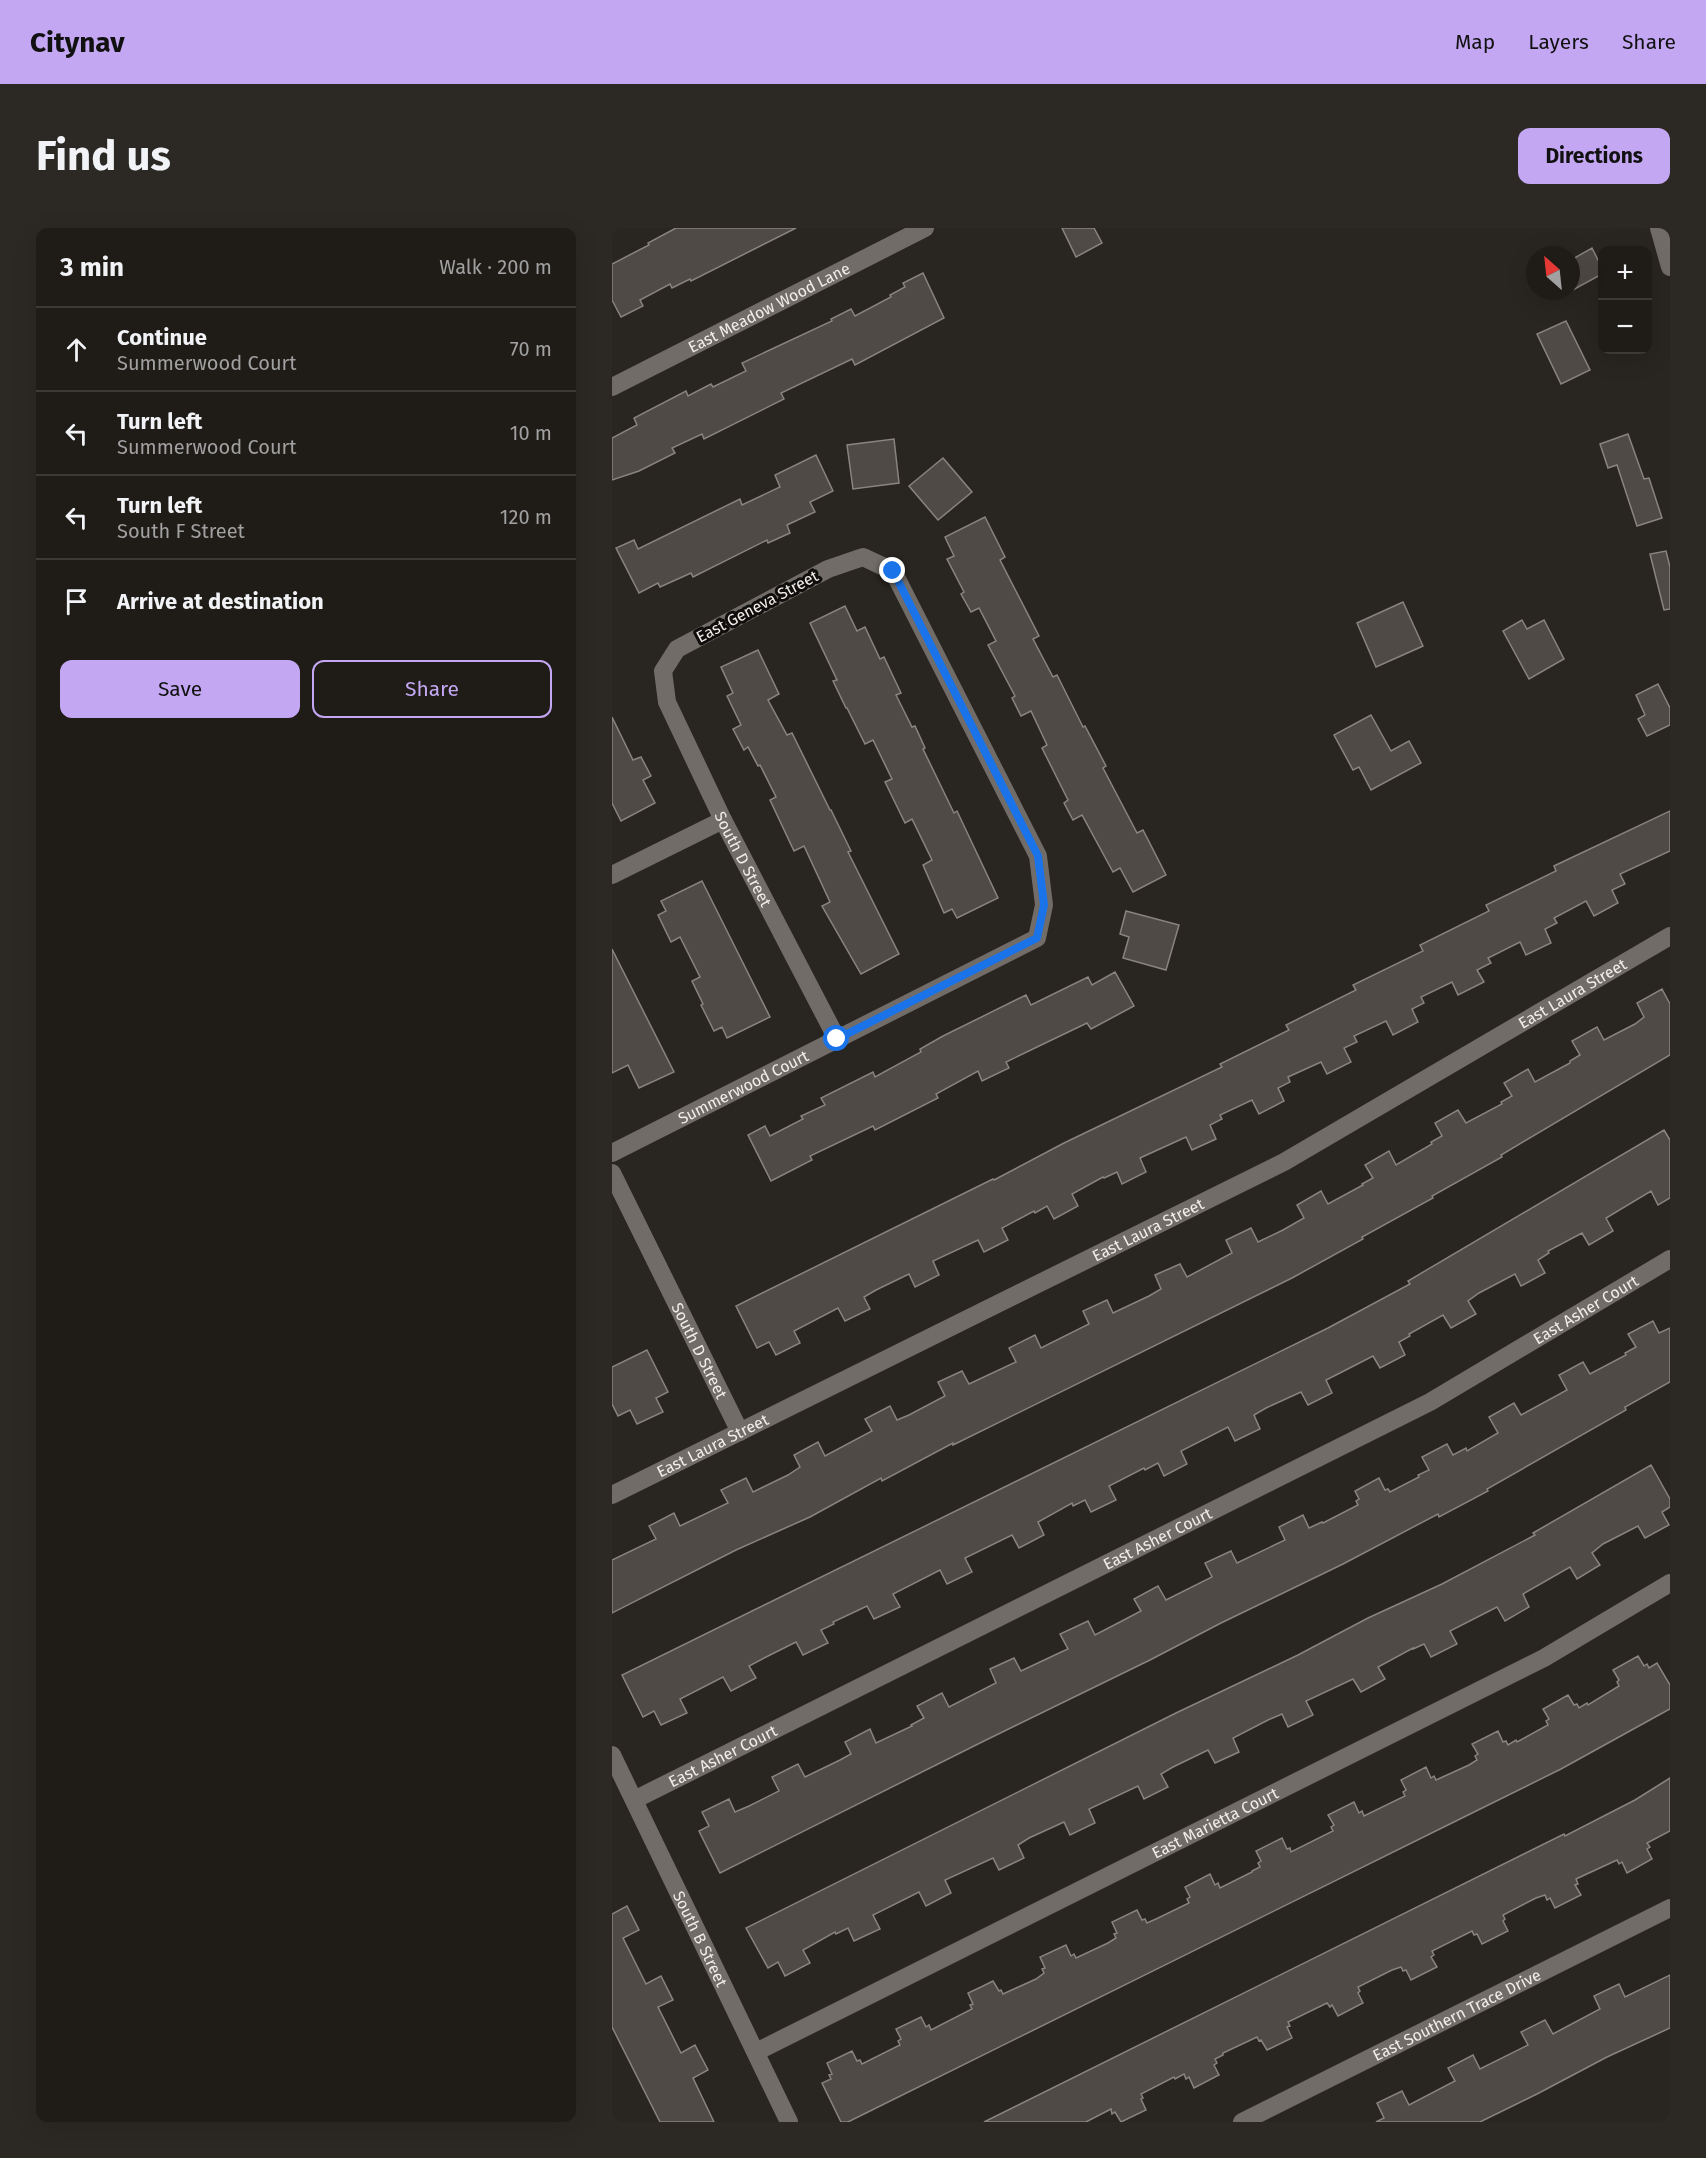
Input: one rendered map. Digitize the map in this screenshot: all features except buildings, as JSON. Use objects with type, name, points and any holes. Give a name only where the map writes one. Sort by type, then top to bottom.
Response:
[{"type":"street","name":"East Meadow Wood Lane","points":[[612,387],[925,228]]},
{"type":"street","points":[[1664,237],[1670,267]]},
{"type":"street","name":"East Geneva Street","points":[[663,671],[677,649],[828,569],[863,557],[893,571],[1038,856],[1044,905]]},
{"type":"street","name":"South D Street","points":[[663,671],[667,702],[723,820],[837,1039]]},
{"type":"street","points":[[612,875],[723,820]]},
{"type":"street","name":"Summerwood Court","points":[[612,1153],[1037,938],[1044,905]]},
{"type":"street","name":"East Laura Street","points":[[612,1496],[1284,1162],[1670,936]]},
{"type":"street","name":"South D Street","points":[[612,1173],[740,1432]]},
{"type":"street","name":"East Asher Court","points":[[634,1800],[1430,1402],[1670,1259]]},
{"type":"street","name":"East Marietta Court","points":[[756,2052],[1544,1658],[1670,1583]]},
{"type":"street","name":"South B Street","points":[[612,1755],[789,2122]]},
{"type":"street","name":"East Southern Trace Drive","points":[[1242,2122],[1670,1908]]},
{"type":"route","points":[[837,1039],[1037,938],[1044,905],[1038,856],[893,571]]}]
